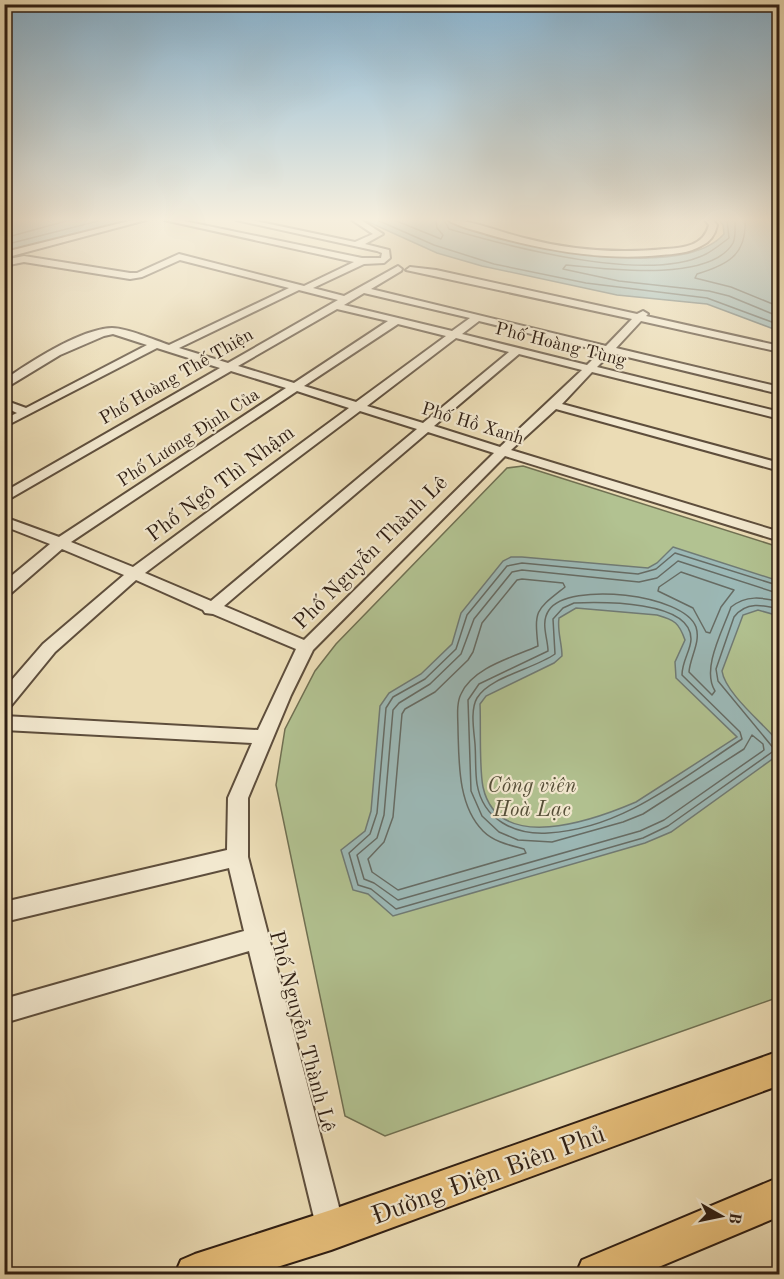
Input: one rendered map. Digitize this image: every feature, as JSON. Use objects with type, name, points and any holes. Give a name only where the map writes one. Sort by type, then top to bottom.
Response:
[{"type":"main road","name":"Đường Điện Biên Phủ","points":[[195,1275],[332,1230],[780,1068]]},
{"type":"main road","points":[[596,1275],[780,1196]]},
{"type":"street","name":"Phố Hoàng Tùng","points":[[269,280],[302,288],[397,320],[780,416]]},
{"type":"street","points":[[171,348],[320,280]]},
{"type":"street","name":"Phố Hoàng Thế Thiện","points":[[4,498],[375,280]]},
{"type":"street","points":[[468,280],[780,344]]},
{"type":"street","name":"Phố Hoàng Thế Thiện","points":[[489,280],[641,316]]},
{"type":"street","points":[[362,289],[780,391]]},
{"type":"street","points":[[641,316],[780,349]]},
{"type":"street","name":"Phố Nguyễn Thành Lê","points":[[332,1230],[237,857],[238,798],[306,647],[503,451],[554,405],[641,316]]},
{"type":"street","name":"Phố Ngô Thì Nhậm","points":[[4,702],[49,648],[134,574],[478,317]]},
{"type":"street","name":"Phố Lương Định Của","points":[[4,591],[61,542],[397,320]]},
{"type":"street","name":"Phố Hồ Xanh","points":[[4,386],[20,373],[86,339],[113,331],[780,537]]},
{"type":"street","points":[[4,424],[157,344]]},
{"type":"street","points":[[211,609],[517,350]]},
{"type":"street","points":[[4,404],[26,412]]},
{"type":"street","points":[[554,405],[780,467]]},
{"type":"street","points":[[4,521],[61,542],[211,609],[306,647]]},
{"type":"street","points":[[4,723],[264,737]]},
{"type":"street","points":[[4,912],[237,857]]},
{"type":"street","points":[[4,1011],[256,938]]},
{"type":"green space","name":"Công viên Hoà Lạc","points":[[523,466],[779,547],[779,997],[385,1136],[345,1116],[276,785],[285,729],[315,671],[336,644],[507,468]]},
{"type":"water","points":[[546,280],[779,280],[779,331],[707,304],[617,295]]},
{"type":"water","points":[[673,547],[779,581],[779,616],[758,610],[743,615],[722,671],[729,688],[736,697],[774,737],[779,746],[778,755],[671,832],[645,843],[393,916],[368,894],[353,890],[341,850],[365,831],[371,811],[380,706],[389,693],[421,674],[452,644],[461,613],[503,561],[511,557],[522,557],[648,568],[657,563]],"holes":[[[576,608],[657,615],[676,623],[685,640],[675,662],[676,678],[737,737],[636,802],[618,809],[596,817],[549,827],[527,826],[507,821],[492,808],[483,787],[480,704],[486,696],[554,663],[562,656],[559,618]]]}]
